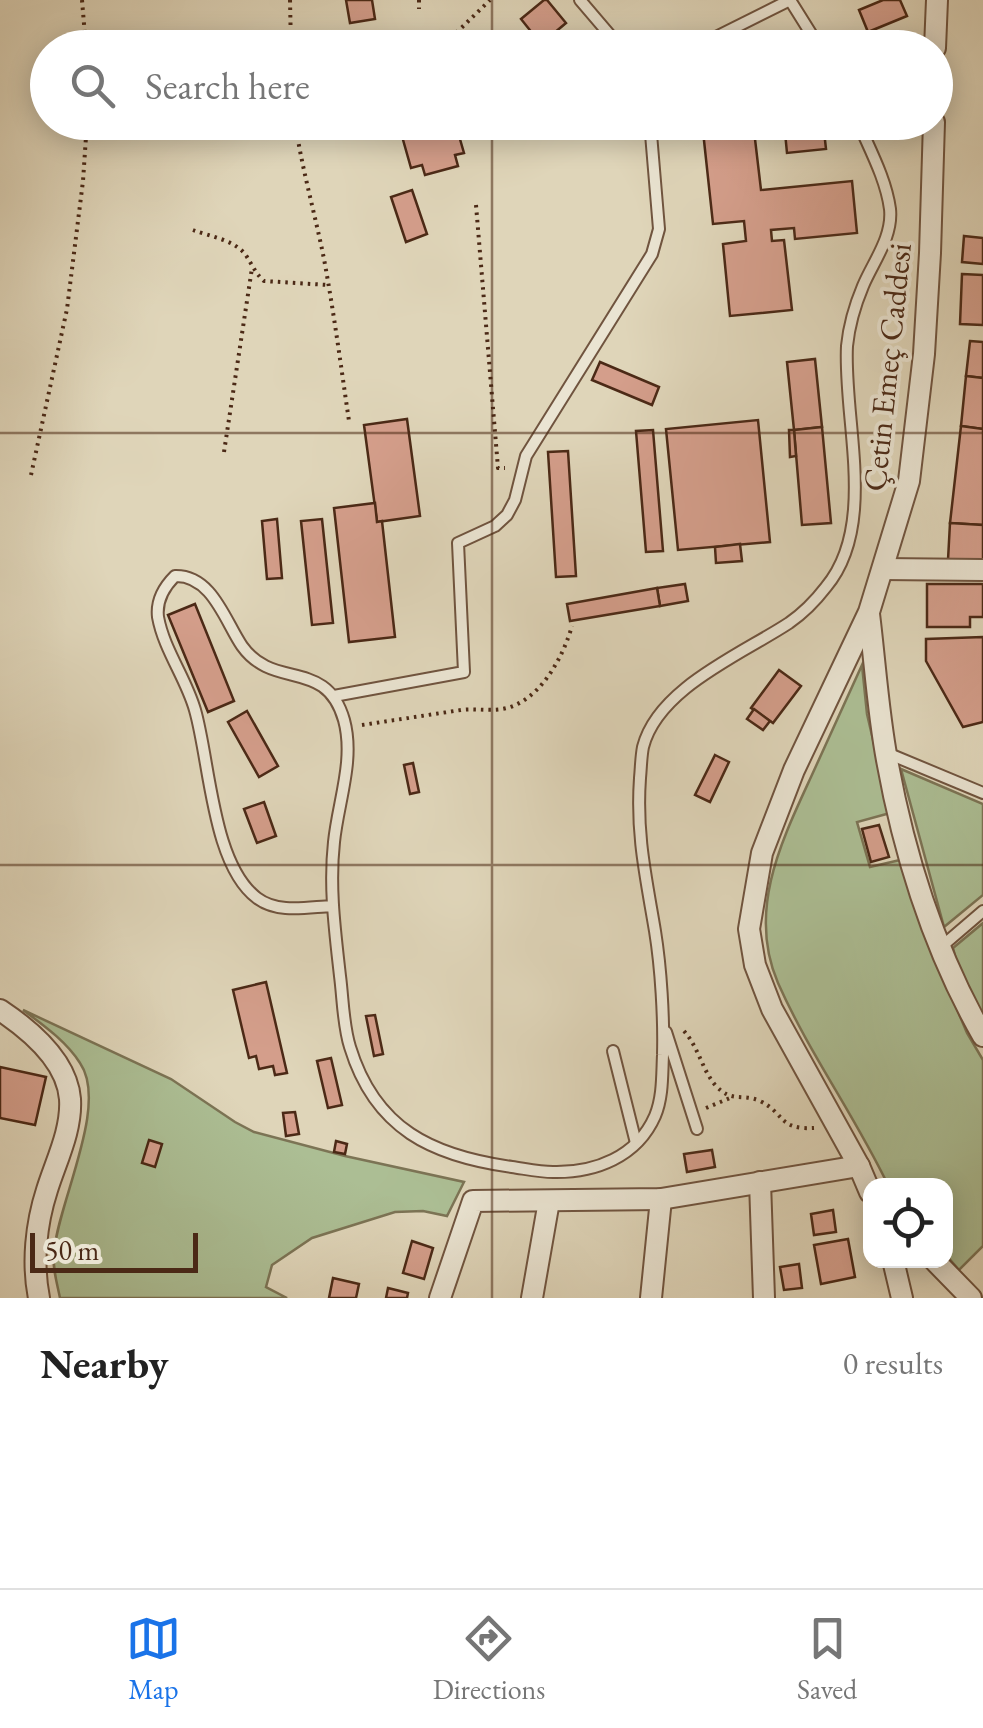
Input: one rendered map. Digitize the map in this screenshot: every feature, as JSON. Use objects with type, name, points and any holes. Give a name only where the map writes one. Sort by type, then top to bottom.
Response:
[{"type":"street","points":[[936,0],[936,30]]},
{"type":"street","name":"Çetin Emeç Caddesi","points":[[864,1178],[772,1009],[754,965],[748,929],[768,836],[794,770],[869,612],[900,515],[913,451],[924,354],[933,140]]},
{"type":"street","points":[[883,569],[983,570]]},
{"type":"street","points":[[869,612],[886,753],[899,816],[941,947],[960,996],[983,1036]]},
{"type":"street","points":[[0,1010],[52,1055],[70,1096],[70,1117],[39,1226],[38,1298]]},
{"type":"street","points":[[440,1298],[473,1201],[660,1199],[859,1166]]},
{"type":"street","points":[[760,1182],[764,1298]]},
{"type":"street","points":[[650,1298],[660,1199]]},
{"type":"street","points":[[532,1298],[549,1201]]},
{"type":"street","points":[[895,1268],[902,1298]]},
{"type":"street","points":[[942,1268],[971,1298]]},
{"type":"lane","points":[[580,0],[606,30]]},
{"type":"lane","points":[[730,30],[790,0],[809,30]]},
{"type":"lane","points":[[334,696],[464,672],[458,543],[507,516],[526,456],[652,254],[659,229],[652,140]]},
{"type":"lane","points":[[332,906],[285,908],[270,904],[247,888],[232,865],[222,842],[194,707],[158,613],[165,586],[175,576],[187,576],[211,594],[254,661],[267,669],[322,684],[334,696],[349,748],[334,843],[332,906],[348,1042],[362,1080],[383,1111],[400,1127],[432,1146],[472,1161],[552,1172],[590,1170],[621,1156],[636,1143],[656,1114],[663,1040],[656,937],[640,853],[638,801],[643,748],[652,726],[669,704],[698,680],[795,619],[830,584],[846,550],[855,508],[848,344],[854,312],[883,245],[890,211],[866,140]]},
{"type":"lane","points":[[886,753],[983,793]]},
{"type":"lane","points":[[941,947],[983,910]]},
{"type":"lane","points":[[662,1016],[698,1129]]},
{"type":"lane","points":[[613,1051],[636,1143]]},
{"type":"path","points":[[82,0],[84,30]]},
{"type":"path","points":[[290,0],[291,30]]},
{"type":"path","points":[[418,0],[419,9]]},
{"type":"path","points":[[459,30],[490,0]]},
{"type":"path","points":[[31,475],[67,309],[86,140]]},
{"type":"path","points":[[298,140],[328,285],[348,421]]},
{"type":"path","points":[[476,204],[498,468],[522,468]]},
{"type":"path","points":[[192,230],[241,250],[264,281],[328,285]]},
{"type":"path","points":[[224,452],[252,268]]},
{"type":"path","points":[[346,728],[469,709],[504,709],[517,704],[553,668],[572,626]]},
{"type":"path","points":[[662,1016],[689,1036],[709,1076],[732,1098]]},
{"type":"path","points":[[693,1114],[732,1098],[756,1099],[787,1124],[818,1131]]},
{"type":"green space","points":[[862,665],[867,714],[890,813],[857,822],[870,867],[900,860],[943,976],[983,1060],[983,1246],[959,1270],[953,1263],[953,1178],[884,1178],[778,983],[769,956],[767,903],[779,852]]},
{"type":"green space","points":[[901,769],[983,804],[983,895],[944,927]]},
{"type":"green space","points":[[983,923],[983,1020],[953,948]]},
{"type":"green space","points":[[23,1010],[171,1079],[254,1132],[464,1182],[447,1216],[423,1211],[395,1212],[312,1238],[272,1265],[266,1287],[287,1298],[60,1298],[54,1252],[86,1128],[87,1081],[68,1048]]},
{"type":"building","points":[[346,0],[372,0],[375,19],[350,23]]},
{"type":"building","points":[[547,0],[566,23],[558,30],[530,30],[521,19]]},
{"type":"building","points":[[883,0],[900,0],[907,16],[867,30],[859,10]]},
{"type":"building","points":[[403,140],[460,140],[464,153],[455,155],[458,166],[425,175],[422,165],[411,168]]},
{"type":"building","points":[[704,140],[755,140],[761,190],[852,181],[857,233],[795,239],[794,228],[771,230],[772,241],[784,240],[792,310],[730,316],[723,244],[746,241],[744,221],[713,224]]},
{"type":"building","points":[[786,140],[825,140],[826,149],[787,153]]},
{"type":"building","points":[[412,190],[427,234],[406,242],[391,197]]},
{"type":"building","points":[[964,236],[983,238],[983,264],[962,262]]},
{"type":"building","points":[[962,274],[983,275],[983,325],[960,324]]},
{"type":"building","points":[[970,341],[983,342],[983,378],[966,376]]},
{"type":"building","points":[[815,359],[822,427],[794,430],[787,362]]},
{"type":"building","points":[[600,362],[659,387],[652,405],[592,380]]},
{"type":"building","points":[[966,376],[983,378],[983,429],[961,426]]},
{"type":"building","points":[[407,419],[420,516],[377,522],[364,425]]},
{"type":"building","points":[[758,420],[770,542],[678,550],[666,429]]},
{"type":"building","points":[[961,426],[983,429],[983,525],[950,523]]},
{"type":"building","points":[[822,427],[831,523],[802,525],[794,430]]},
{"type":"building","points":[[653,430],[663,551],[646,552],[636,431]]},
{"type":"building","points":[[789,430],[794,430],[796,456],[790,457]]},
{"type":"building","points":[[568,451],[576,576],[556,577],[548,452]]},
{"type":"building","points":[[375,503],[377,522],[382,521],[395,637],[349,642],[334,508]]},
{"type":"building","points":[[277,519],[282,578],[267,579],[262,521]]},
{"type":"building","points":[[322,519],[333,623],[312,625],[301,521]]},
{"type":"building","points":[[950,523],[983,525],[983,562],[948,560]]},
{"type":"building","points":[[740,544],[742,561],[716,563],[715,547]]},
{"type":"building","points":[[685,584],[688,601],[660,606],[657,588]]},
{"type":"building","points":[[927,584],[983,584],[983,617],[970,617],[970,627],[927,627]]},
{"type":"building","points":[[657,588],[660,606],[570,621],[567,604]]},
{"type":"building","points":[[195,604],[234,701],[208,712],[168,615]]},
{"type":"building","points":[[983,637],[983,722],[963,727],[926,661],[926,639]]},
{"type":"building","points":[[779,670],[801,686],[773,723],[751,708]]},
{"type":"building","points":[[754,709],[770,721],[763,730],[747,719]]},
{"type":"building","points":[[247,711],[278,766],[259,777],[228,722]]},
{"type":"building","points":[[715,755],[729,762],[710,802],[695,795]]},
{"type":"building","points":[[413,763],[419,792],[410,794],[404,765]]},
{"type":"building","points":[[264,802],[276,836],[257,843],[244,809]]},
{"type":"building","points":[[879,825],[889,857],[871,862],[862,829]]},
{"type":"building","points":[[266,982],[287,1073],[275,1075],[273,1066],[259,1069],[256,1056],[249,1058],[233,990]]},
{"type":"building","points":[[375,1015],[383,1054],[374,1056],[366,1016]]},
{"type":"building","points":[[331,1058],[342,1105],[328,1108],[317,1061]]},
{"type":"building","points":[[0,1067],[46,1077],[35,1125],[0,1118]]},
{"type":"building","points":[[295,1112],[299,1134],[286,1136],[283,1113]]},
{"type":"building","points":[[149,1140],[162,1144],[155,1167],[142,1163]]},
{"type":"building","points":[[336,1141],[347,1144],[345,1154],[334,1152]]},
{"type":"building","points":[[712,1150],[715,1167],[687,1172],[684,1154]]},
{"type":"building","points":[[833,1210],[836,1232],[814,1235],[811,1214]]},
{"type":"building","points":[[848,1239],[855,1277],[821,1284],[814,1245]]},
{"type":"building","points":[[412,1241],[433,1248],[424,1279],[403,1273]]},
{"type":"building","points":[[799,1264],[802,1288],[784,1290],[780,1267]]},
{"type":"building","points":[[333,1278],[359,1284],[356,1298],[329,1298]]},
{"type":"building","points":[[388,1288],[408,1293],[407,1298],[386,1298]]}]
